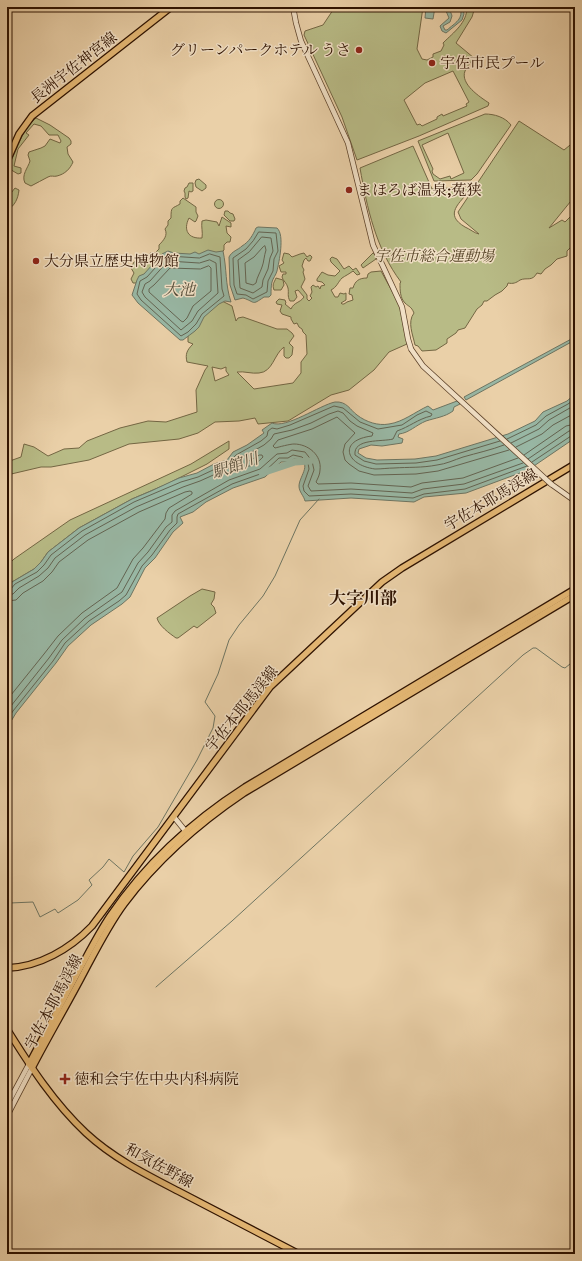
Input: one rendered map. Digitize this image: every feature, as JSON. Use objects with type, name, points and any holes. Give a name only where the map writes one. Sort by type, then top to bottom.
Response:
[{"type":"main road","name":"長洲宇佐神宮線","points":[[7,161],[19,134],[32,116],[172,7]]},
{"type":"main road","name":"宇佐本耶馬渓線","points":[[7,968],[25,966],[51,956],[71,945],[88,931],[174,818],[270,687],[382,582],[414,561],[575,464]]},
{"type":"main road","name":"宇佐本耶馬渓線","points":[[187,832],[214,808],[245,787],[575,589]]},
{"type":"main road","name":"宇佐本耶馬渓線","points":[[7,1029],[30,1066],[114,910],[141,875],[166,848],[244,793],[575,595]]},
{"type":"main road","points":[[88,931],[98,941]]},
{"type":"main road","name":"和気佐野線","points":[[30,1066],[68,1115],[86,1133],[108,1150],[141,1171],[299,1254]]},
{"type":"street","points":[[293,7],[301,42],[341,125],[349,147],[373,245],[402,307],[411,349],[423,366],[551,484],[575,501]]},
{"type":"street","points":[[174,818],[187,832]]},
{"type":"street","points":[[7,1105],[30,1066]]},
{"type":"street","points":[[7,1116],[30,1066]]},
{"type":"green space","points":[[335,7],[423,7],[417,49],[422,59],[427,60],[433,57],[433,54],[441,51],[444,45],[443,43],[465,18],[467,7],[475,7],[472,17],[456,43],[474,58],[465,71],[465,81],[472,90],[489,103],[488,106],[419,136],[357,160],[342,117],[304,35],[305,31],[323,25]],"holes":[[[453,71],[469,102],[466,104],[467,106],[443,116],[442,114],[437,117],[437,119],[422,126],[420,124],[417,125],[404,100],[425,83]]]},
{"type":"green space","points":[[485,114],[499,116],[511,125],[477,174],[471,180],[434,181],[418,141]],"holes":[[[448,133],[464,173],[451,179],[450,176],[440,179],[433,174],[433,169],[422,145]]]},
{"type":"green space","points":[[36,118],[50,125],[69,138],[71,144],[67,147],[68,154],[73,162],[65,173],[56,176],[49,176],[31,186],[25,183],[24,180],[25,172],[30,161],[28,155],[29,152],[45,146],[50,139],[60,143],[61,141],[58,135],[49,135],[41,126],[34,124],[26,133],[29,135],[18,149],[14,166],[21,168],[21,173],[18,174],[8,168],[23,134]]},
{"type":"green space","name":"宇佐市総合運動場","points":[[519,121],[564,150],[575,141],[575,196],[549,228],[562,220],[565,222],[573,214],[575,214],[575,249],[570,248],[567,251],[567,256],[557,259],[541,274],[537,273],[531,278],[523,279],[514,283],[508,283],[502,291],[487,301],[484,301],[465,328],[458,330],[447,339],[447,343],[436,350],[422,351],[415,345],[412,333],[411,320],[414,313],[402,299],[400,288],[401,282],[385,256],[374,228],[369,213],[360,168],[413,146],[432,189],[470,187],[471,189],[458,204],[454,213],[458,222],[479,234],[461,219],[458,212]]},
{"type":"green space","points":[[199,179],[206,185],[206,188],[202,191],[196,187],[195,183],[196,180]]},
{"type":"green space","points":[[189,183],[193,183],[193,191],[189,191],[188,198],[186,199],[184,191]]},
{"type":"green space","points":[[15,188],[19,190],[17,199],[7,211],[7,198]]},
{"type":"green space","points":[[183,198],[196,207],[198,216],[195,222],[189,218],[187,222],[187,230],[190,235],[197,238],[202,238],[202,221],[206,220],[217,222],[219,226],[222,217],[231,223],[231,227],[226,226],[227,233],[231,237],[230,242],[227,242],[224,245],[224,250],[219,255],[137,283],[133,283],[131,279],[134,273],[131,268],[134,262],[141,260],[143,257],[147,258],[150,253],[155,253],[159,249],[159,245],[166,235],[165,229],[171,218],[172,210],[180,204],[180,201]]},
{"type":"green space","points":[[217,200],[221,200],[223,204],[221,208],[217,208],[215,206],[215,202]]},
{"type":"green space","points":[[225,211],[233,214],[235,219],[234,221],[230,221],[224,215]]},
{"type":"green space","points":[[284,253],[289,254],[292,257],[304,253],[307,257],[310,255],[312,257],[310,261],[306,258],[302,266],[305,279],[301,287],[307,295],[307,299],[309,301],[312,298],[310,296],[312,292],[311,287],[313,285],[316,287],[318,286],[320,289],[321,286],[325,285],[322,282],[317,281],[322,272],[335,276],[340,271],[331,262],[330,259],[332,257],[337,259],[344,269],[349,266],[353,270],[356,268],[360,274],[357,275],[353,271],[342,278],[331,290],[335,297],[338,297],[340,293],[346,293],[346,300],[341,303],[342,304],[353,300],[352,295],[349,294],[350,288],[353,288],[358,280],[367,278],[368,274],[371,272],[381,271],[398,302],[403,316],[407,344],[389,352],[374,370],[349,390],[331,395],[288,421],[258,424],[255,418],[239,421],[215,422],[198,433],[179,439],[129,444],[89,460],[51,467],[41,467],[7,475],[7,462],[21,457],[24,444],[34,447],[48,456],[64,449],[79,448],[87,441],[120,428],[148,421],[166,422],[197,412],[196,390],[208,366],[187,362],[187,352],[193,344],[188,342],[188,333],[220,300],[232,306],[236,321],[238,318],[243,317],[277,329],[287,329],[294,336],[289,343],[293,347],[292,355],[289,358],[284,356],[284,347],[264,372],[237,372],[254,389],[293,383],[301,373],[301,362],[307,354],[306,335],[297,323],[294,324],[291,317],[282,314],[280,311],[282,305],[277,304],[276,302],[279,299],[285,300],[285,304],[291,309],[304,297],[298,290],[295,291],[297,297],[294,301],[290,301],[287,286],[282,277],[283,274],[286,274],[286,272],[281,272],[279,266],[284,263],[282,260]],"holes":[[[212,367],[221,369],[226,367],[226,371],[229,375],[215,381]]]},
{"type":"green space","points":[[373,253],[375,254],[376,259],[363,268],[361,265]]},
{"type":"green space","points":[[276,278],[283,280],[284,285],[281,290],[274,290],[273,285]]},
{"type":"green space","points":[[229,441],[229,449],[207,464],[167,484],[132,499],[79,528],[48,552],[34,569],[7,585],[7,566],[14,559],[70,520],[191,464]]},
{"type":"green space","points":[[202,589],[215,592],[214,599],[211,604],[216,613],[197,628],[194,626],[176,638],[162,627],[157,618]]},
{"type":"water","points":[[426,7],[435,7],[433,19],[425,18]]},
{"type":"water","points":[[442,7],[451,12],[452,16],[450,22],[443,26],[445,30],[447,30],[460,18],[460,7],[463,7],[464,14],[462,20],[446,33],[442,31],[440,26],[449,18],[446,11]]},
{"type":"water","points":[[258,227],[277,228],[281,236],[280,255],[277,271],[272,282],[271,295],[269,297],[264,297],[257,302],[252,302],[243,298],[235,300],[230,285],[229,257],[233,252],[247,242]]},
{"type":"water","name":"大池","points":[[208,250],[216,252],[223,251],[231,302],[225,301],[219,304],[204,317],[199,327],[195,331],[183,340],[180,340],[138,303],[132,295],[139,276],[144,274],[162,254],[168,251],[190,254],[195,252],[199,254]]},
{"type":"water","points":[[575,337],[575,340],[466,400],[464,397]]},
{"type":"water","points":[[575,394],[575,438],[528,470],[466,493],[424,497],[414,502],[351,498],[305,501],[299,486],[305,466],[300,460],[294,459],[290,462],[281,462],[265,477],[233,488],[206,502],[193,512],[180,517],[183,523],[173,532],[155,558],[145,568],[130,597],[91,625],[68,646],[16,713],[7,728],[7,589],[12,582],[34,569],[48,552],[79,528],[132,499],[179,478],[197,473],[214,464],[227,460],[233,452],[247,445],[264,433],[262,430],[272,423],[286,423],[335,402],[345,404],[364,420],[376,424],[385,424],[399,421],[428,406],[433,410],[457,401],[460,404],[454,407],[453,411],[450,413],[426,421],[406,432],[399,434],[398,437],[403,439],[402,443],[382,446],[371,445],[359,449],[358,453],[366,458],[377,460],[415,459],[436,456],[508,434],[535,421],[543,412],[567,401]]},
{"type":"waterway","name":"駅館川","points":[[262,473],[295,462],[310,461]]},
{"type":"waterway","points":[[7,898],[10,903],[33,902],[40,917],[55,909],[58,913],[78,900],[92,885],[89,880],[109,859],[124,872],[133,856],[158,827],[197,760],[213,728],[215,716],[205,702],[218,674],[229,640],[239,625],[263,596],[275,576],[300,520],[319,499]]},
{"type":"waterway","points":[[156,987],[232,921],[523,655],[533,648],[536,648],[565,668],[575,660]]},
{"type":"place","name":"グリーンパークホテル うさ","points":[[359,50]]},
{"type":"place","name":"宇佐市民プール","points":[[432,63]]},
{"type":"place","name":"まほろば温泉;菟狭","points":[[349,190]]},
{"type":"place","name":"大分県立歴史博物館","points":[[36,261]]},
{"type":"place","name":"徳和会宇佐中央内科病院","points":[[65,1079]]},
{"type":"district","name":"大字川部","points":[[363,599]]}]
